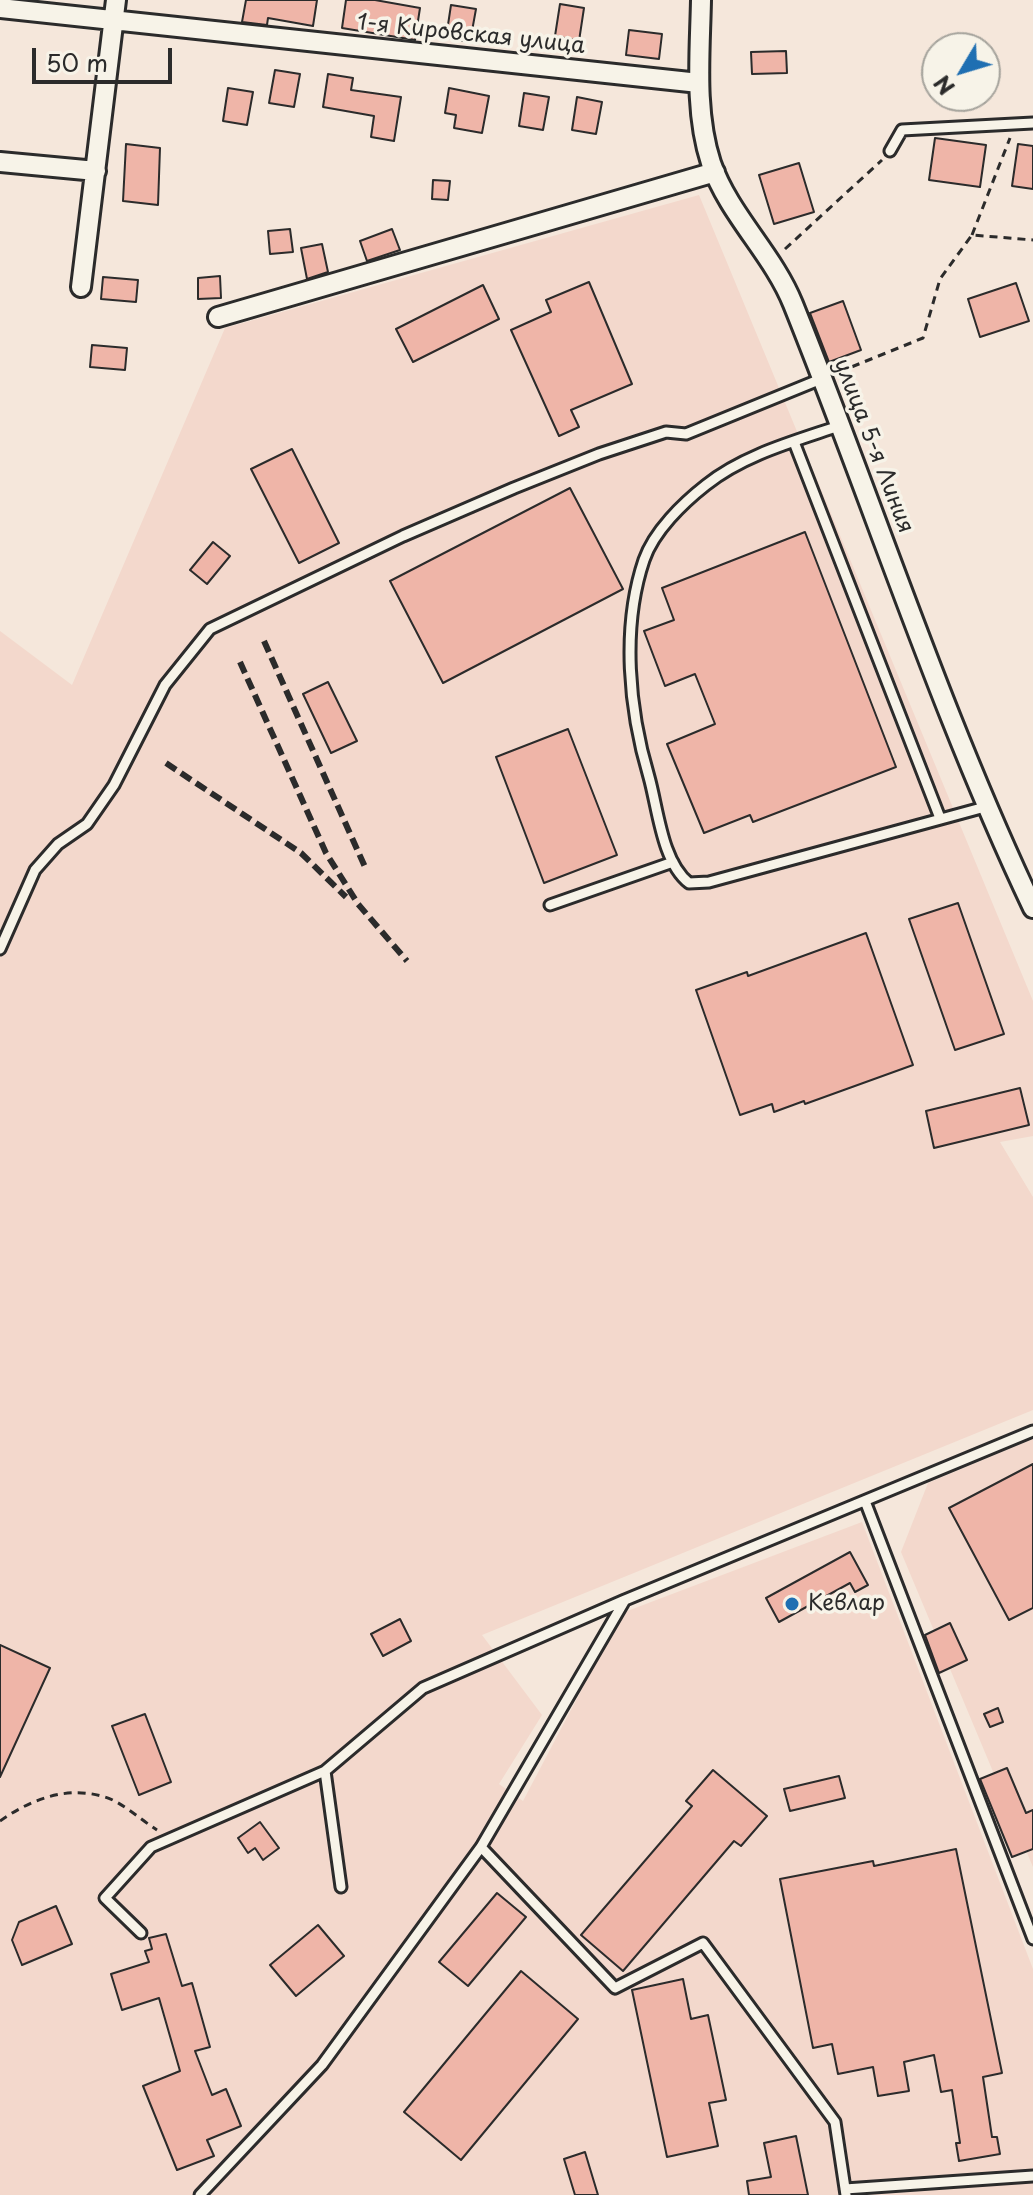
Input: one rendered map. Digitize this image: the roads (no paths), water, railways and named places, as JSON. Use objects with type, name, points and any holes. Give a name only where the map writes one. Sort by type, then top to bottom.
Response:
[{"type":"street","points":[[81,287],[116,0]]},
{"type":"street","name":"улица 5-я Линия","points":[[701,0],[699,83],[703,125],[715,172],[722,190],[771,263],[792,301],[985,807],[1033,908]]},
{"type":"street","name":"1-я Кировская улица","points":[[0,8],[699,83]]},
{"type":"street","points":[[0,162],[96,171]]},
{"type":"street","points":[[218,317],[715,172]]},
{"type":"lane","points":[[890,151],[902,130],[1033,123]]},
{"type":"lane","points":[[0,949],[35,870],[58,844],[87,824],[114,785],[165,685],[210,629],[403,536],[514,488],[599,454],[666,432],[686,434],[821,379]]},
{"type":"lane","points":[[839,426],[738,465],[706,484],[665,525],[644,558],[631,655],[633,707],[642,754],[673,862],[680,876],[689,883],[697,884],[985,807]]},
{"type":"lane","points":[[794,442],[940,818]]},
{"type":"lane","points":[[550,905],[673,862]]},
{"type":"lane","points":[[141,1933],[105,1898],[151,1847],[325,1771],[423,1688],[625,1600],[1033,1431]]},
{"type":"lane","points":[[865,1501],[1033,1939]]},
{"type":"lane","points":[[200,2195],[322,2065],[481,1847],[625,1600]]},
{"type":"lane","points":[[325,1771],[341,1887]]},
{"type":"lane","points":[[481,1847],[615,1988],[703,1943],[835,2122],[845,2192],[1033,2176]]},
{"type":"railway","points":[[264,641],[365,867]]},
{"type":"railway","points":[[240,662],[326,853],[358,904],[407,961]]},
{"type":"railway","points":[[166,763],[301,853],[346,897]]},
{"type":"place","name":"Кевлар","points":[[792,1604]]}]
